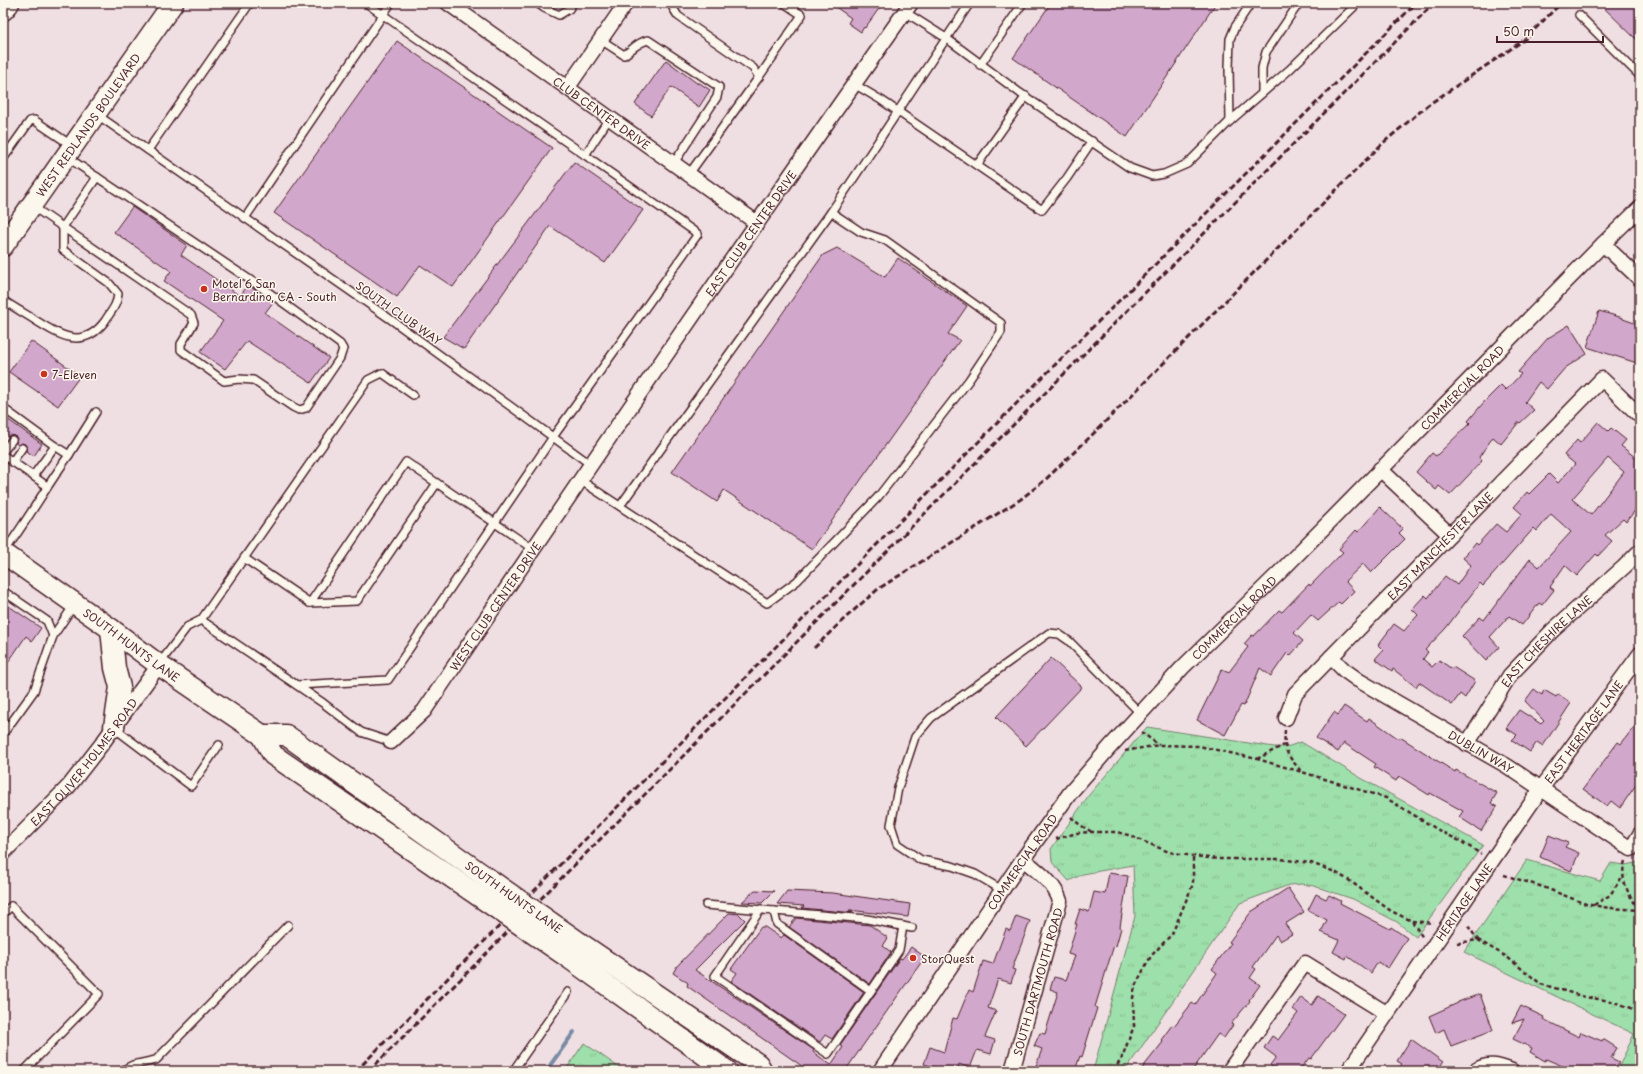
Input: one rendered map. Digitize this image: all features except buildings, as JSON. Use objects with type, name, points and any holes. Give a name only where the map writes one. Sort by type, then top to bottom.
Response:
[{"type":"highway","points":[[3,10],[8,3]]},
{"type":"main road","name":"WEST REDLANDS BOULEVARD","points":[[5,238],[32,206],[173,3]]},
{"type":"main road","name":"SOUTH HUNTS LANE","points":[[3,553],[76,603],[159,665],[262,734],[274,755],[470,890],[573,949],[758,1064],[762,1071]]},
{"type":"main road","points":[[111,629],[115,668],[120,687],[114,728]]},
{"type":"main road","name":"SOUTH HUNTS LANE","points":[[262,734],[286,735],[483,875],[573,949],[727,1071]]},
{"type":"street","name":"CLUB CENTER DRIVE","points":[[448,3],[757,223]]},
{"type":"street","points":[[568,87],[626,3]]},
{"type":"street","name":"EAST CLUB CENTER DRIVE","points":[[590,464],[908,8]]},
{"type":"street","name":"COMMERCIAL ROAD","points":[[880,1071],[1023,859],[1070,793],[1182,668],[1282,570],[1380,469],[1640,208]]},
{"type":"street","points":[[1603,244],[1640,279]]},
{"type":"street","name":"EAST MANCHESTER LANE","points":[[1286,718],[1295,694],[1602,380],[1640,416]]},
{"type":"street","name":"WEST CLUB CENTER DRIVE","points":[[391,742],[424,711],[590,464]]},
{"type":"street","points":[[1380,469],[1450,535]]},
{"type":"street","name":"EAST CHESHIRE LANE","points":[[1467,744],[1510,676],[1554,630],[1640,551]]},
{"type":"street","name":"EAST HERITAGE LANE","points":[[1541,789],[1640,654]]},
{"type":"street","name":"DUBLIN WAY","points":[[1330,657],[1358,680],[1507,766],[1631,849]]},
{"type":"street","name":"EAST OLIVER HOLMES ROAD","points":[[3,853],[68,786],[114,728],[159,665]]},
{"type":"street","name":"HERITAGE LANE","points":[[1348,1071],[1386,1013],[1541,789]]},
{"type":"street","points":[[1631,849],[1640,834]]},
{"type":"street","name":"SOUTH DARTMOUTH ROAD","points":[[1012,1071],[1060,901],[1053,886],[1023,859]]},
{"type":"street","points":[[1229,1071],[1305,963],[1386,1013]]},
{"type":"street","points":[[1475,1071],[1484,1065],[1495,1066],[1512,1071]]},
{"type":"lane","points":[[148,150],[250,3]]},
{"type":"lane","points":[[297,685],[388,680],[496,524],[553,437],[698,234],[366,3]]},
{"type":"lane","points":[[245,218],[391,3]]},
{"type":"lane","points":[[537,3],[559,15],[569,9],[573,3]]},
{"type":"lane","points":[[673,3],[673,8],[678,16],[753,68],[759,77]]},
{"type":"lane","points":[[689,174],[802,15],[784,3]]},
{"type":"lane","points":[[620,506],[831,212],[970,3]]},
{"type":"lane","points":[[980,65],[1023,3]]},
{"type":"lane","points":[[1230,121],[1228,68],[1230,39],[1235,27],[1251,3]]},
{"type":"lane","points":[[1262,93],[1262,68],[1266,52],[1299,3]]},
{"type":"lane","points":[[908,8],[980,65],[1130,168],[1152,176],[1164,174],[1187,164],[1230,121],[1289,70],[1358,3]]},
{"type":"lane","points":[[1579,15],[1640,76]]},
{"type":"lane","points":[[601,40],[624,55],[640,42],[648,40],[719,87],[718,97],[674,163]]},
{"type":"lane","points":[[854,84],[1042,210],[1067,178],[1092,141]]},
{"type":"lane","points":[[977,165],[1026,96]]},
{"type":"lane","name":"SOUTH CLUB WAY","points":[[95,114],[392,321],[590,464]]},
{"type":"lane","points":[[585,155],[610,117]]},
{"type":"lane","points":[[3,159],[30,121],[34,120],[97,177],[271,294],[340,344],[344,349],[340,358],[306,408],[299,410],[253,380],[239,379],[224,381],[181,350],[181,344],[194,323],[191,315],[32,206]]},
{"type":"lane","points":[[3,300],[58,334],[75,338],[87,337],[102,324],[117,303],[118,294],[109,283],[63,250],[63,227],[97,177]]},
{"type":"lane","points":[[580,480],[767,603],[797,581],[878,497],[970,380],[1001,332],[1001,323],[885,240],[861,232],[831,212]]},
{"type":"lane","points":[[159,665],[186,627],[201,620],[368,380],[382,373],[413,394]]},
{"type":"lane","points":[[3,408],[10,418],[69,455]]},
{"type":"lane","points":[[3,553],[18,534],[47,486],[69,455],[96,412]]},
{"type":"lane","points":[[12,440],[3,453],[12,462],[47,486]]},
{"type":"lane","points":[[33,476],[55,446]]},
{"type":"lane","points":[[12,462],[22,448]]},
{"type":"lane","points":[[310,603],[406,462],[533,549]]},
{"type":"lane","points":[[244,558],[310,603],[357,601],[436,483]]},
{"type":"lane","points":[[3,592],[47,621],[53,636]]},
{"type":"lane","points":[[3,734],[34,691],[53,636],[76,603]]},
{"type":"lane","points":[[201,620],[297,685],[361,732],[391,742]]},
{"type":"lane","points":[[1002,890],[975,874],[952,866],[921,860],[897,844],[890,825],[898,788],[915,737],[931,718],[1048,633],[1059,634],[1069,641],[1141,714]]},
{"type":"lane","points":[[114,728],[191,786],[219,745]]},
{"type":"lane","points":[[706,905],[866,919],[912,928]]},
{"type":"lane","points":[[3,914],[10,906],[99,994],[24,1071]]},
{"type":"lane","points":[[761,910],[715,976],[828,1054],[899,950],[903,926]]},
{"type":"lane","points":[[774,911],[777,924],[871,991]]},
{"type":"lane","points":[[121,1071],[133,1065],[156,1060],[288,925]]},
{"type":"lane","points":[[513,1071],[568,992]]},
{"type":"path","points":[[1286,718],[1284,745],[1292,760],[1302,772]]},
{"type":"path","points":[[1141,731],[1159,745]]},
{"type":"path","points":[[1123,751],[1159,745],[1198,746],[1257,759],[1386,798],[1440,831],[1460,840],[1481,854]]},
{"type":"path","points":[[1257,759],[1284,745]]},
{"type":"path","points":[[1071,817],[1080,825],[1092,832]]},
{"type":"path","points":[[1056,839],[1077,833],[1117,832],[1169,852],[1193,856],[1217,859],[1286,860],[1311,863],[1335,872],[1391,911],[1412,921],[1434,923]]},
{"type":"path","points":[[1594,906],[1610,894],[1622,877],[1624,862],[1631,849]]},
{"type":"path","points":[[1113,1071],[1121,1060],[1134,1026],[1133,998],[1136,986],[1151,956],[1172,934],[1193,884],[1193,856]]},
{"type":"path","points":[[1504,875],[1544,887],[1586,904],[1639,910]]},
{"type":"path","points":[[1622,877],[1627,890],[1639,910]]},
{"type":"path","points":[[1412,921],[1423,938]]},
{"type":"path","points":[[1468,926],[1478,940],[1507,957],[1541,984],[1585,997],[1611,1001],[1640,1012]]},
{"type":"path","points":[[1457,943],[1478,940]]},
{"type":"green space","points":[[1147,727],[1274,747],[1287,747],[1301,742],[1361,778],[1483,845],[1416,937],[1397,922],[1353,899],[1314,886],[1302,884],[1289,885],[1240,903],[1125,1071],[1093,1071],[1135,916],[1133,865],[1083,874],[1069,881],[1052,862],[1051,849],[1089,795]]},
{"type":"green space","points":[[1527,860],[1600,881],[1611,863],[1625,865],[1640,862],[1640,1071],[1617,1071],[1634,1034],[1464,952]]},
{"type":"green space","points":[[584,1043],[624,1071],[565,1071]]},
{"type":"waterway","points":[[546,1071],[574,1032]]},
{"type":"railway","points":[[356,1071],[1018,402],[1416,3]]},
{"type":"railway","points":[[369,1071],[1434,3]]},
{"type":"railway","points":[[814,648],[878,589],[1021,499],[1045,480],[1089,438],[1383,143],[1428,105],[1524,40],[1561,3]]},
{"type":"place","name":"Motel 6 San Bernardino, CA - South","points":[[204,289]]},
{"type":"place","name":"7-Eleven","points":[[44,374]]},
{"type":"place","name":"StorQuest","points":[[913,958]]}]
